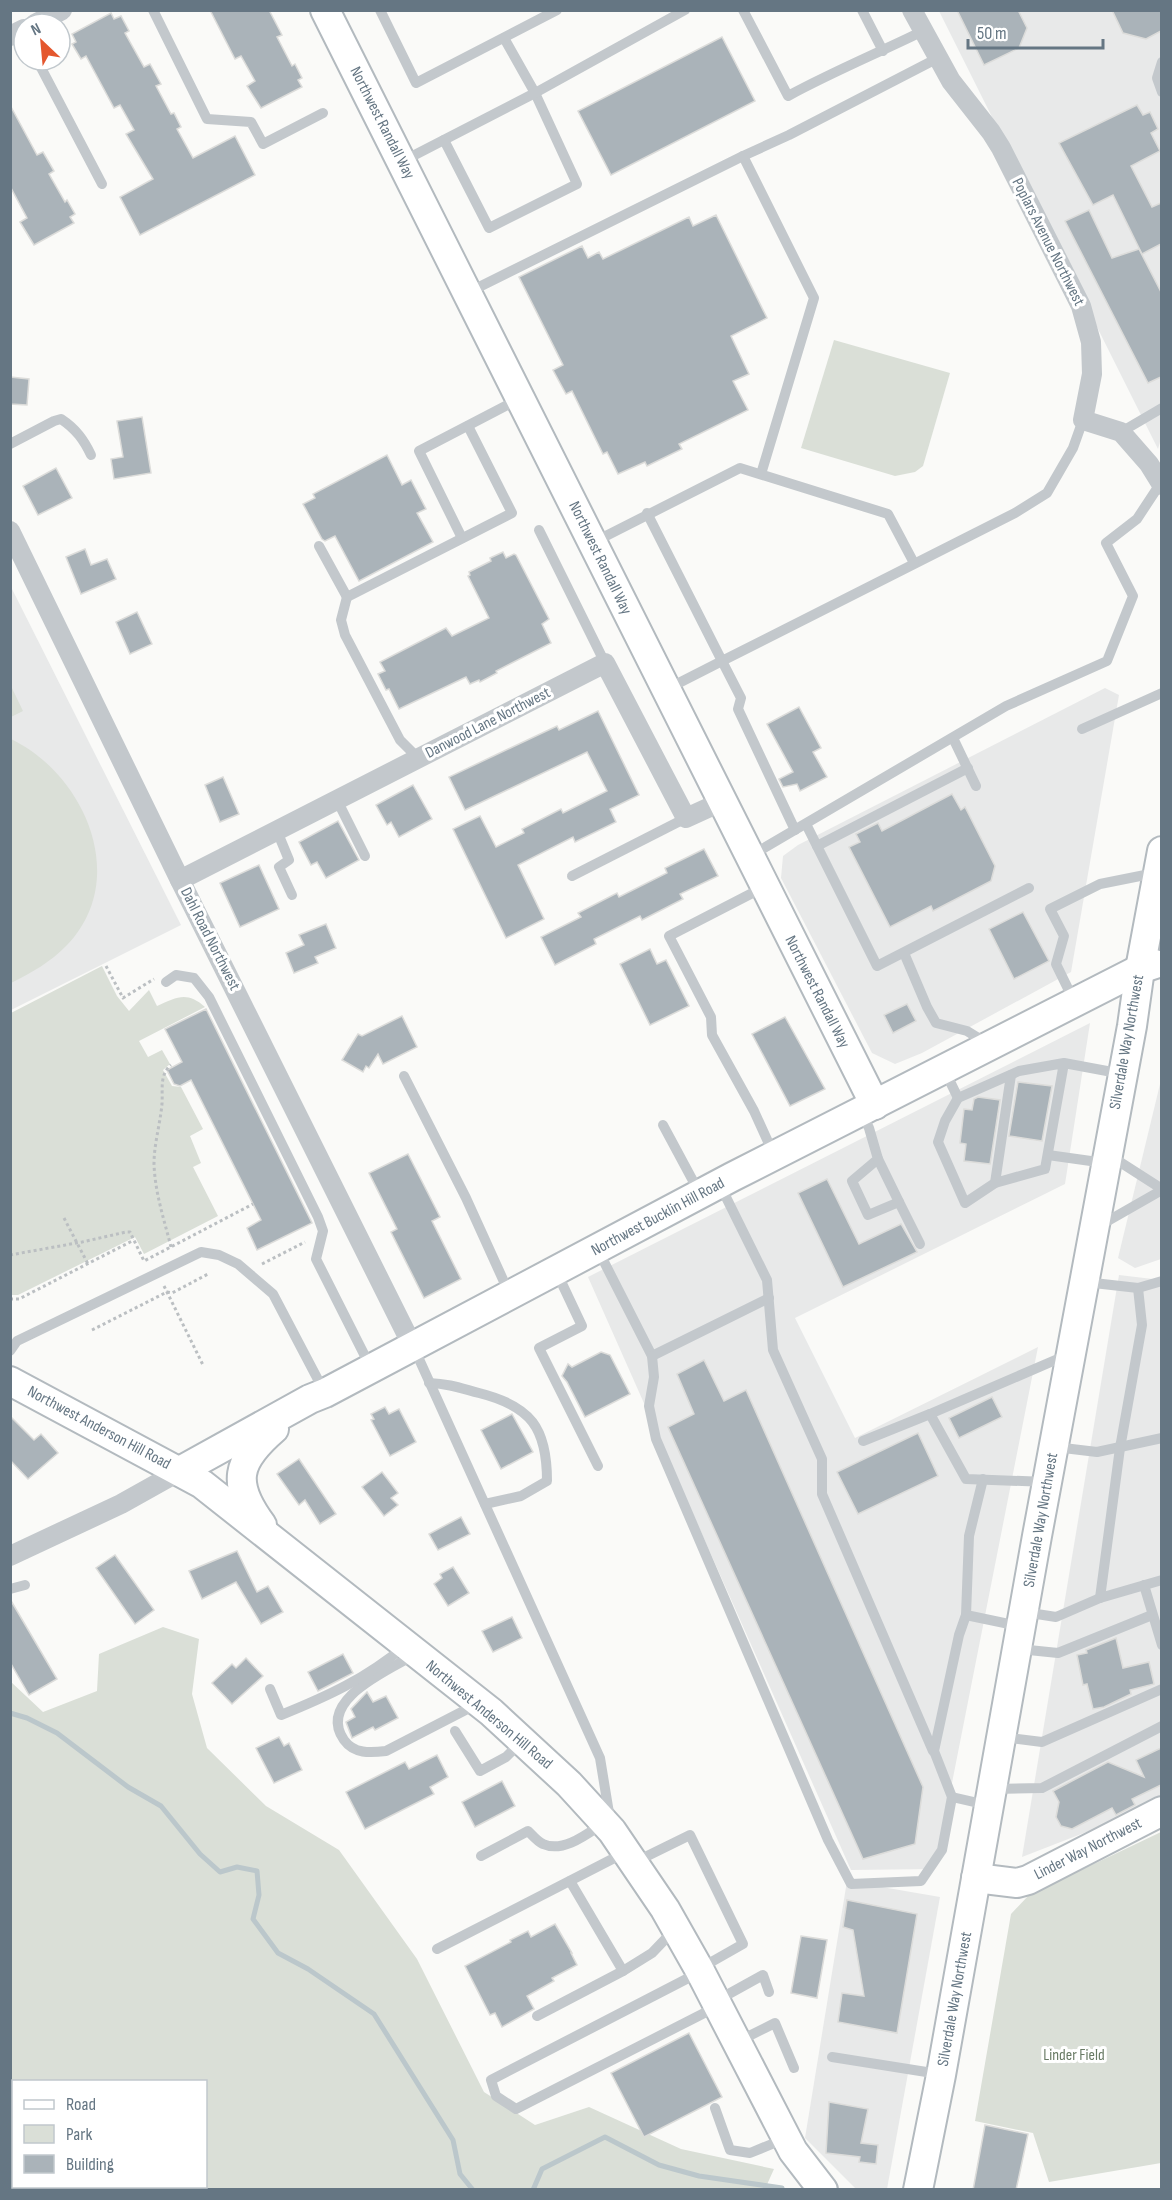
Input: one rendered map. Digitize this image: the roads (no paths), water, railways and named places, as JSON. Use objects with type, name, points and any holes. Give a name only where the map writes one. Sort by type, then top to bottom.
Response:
[{"type":"main road","name":"Northwest Randall Way","points":[[325,10],[764,886],[868,1108]]},
{"type":"main road","name":"Silverdale Way Northwest","points":[[918,2190],[941,2075],[1106,1159],[1123,1074],[1151,966],[1160,862]]},
{"type":"main road","name":"Northwest Bucklin Hill Road","points":[[180,1471],[412,1345],[775,1156],[1075,1002],[1151,966],[1161,950]]},
{"type":"main road","name":"Northwest Anderson Hill Road","points":[[10,1381],[202,1484],[479,1703],[523,1740],[569,1784],[619,1842],[676,1927],[786,2138],[818,2188]]},
{"type":"main road","points":[[273,1538],[260,1522],[245,1495],[241,1482],[242,1468],[250,1453],[260,1443],[318,1396]]},
{"type":"main road","name":"Linder Way Northwest","points":[[976,1878],[1017,1883],[1028,1880],[1161,1811]]},
{"type":"street","name":"Poplars Avenue Northwest","points":[[912,10],[951,81],[1001,148],[1081,306],[1091,342],[1092,374],[1083,420]]},
{"type":"street","points":[[1083,420],[1120,432],[1155,464],[1161,485]]},
{"type":"street","name":"Dahl Road Northwest","points":[[10,531],[180,880],[412,1345]]},
{"type":"street","points":[[605,663],[686,818],[721,802]]},
{"type":"street","name":"Danwood Lane Northwest","points":[[180,880],[605,663]]},
{"type":"street","points":[[10,1556],[121,1504],[180,1471]]},
{"type":"lane","points":[[153,10],[207,119],[251,122],[263,144],[323,113]]},
{"type":"lane","points":[[380,10],[416,84],[557,10]]},
{"type":"lane","points":[[401,162],[536,93],[686,10]]},
{"type":"lane","points":[[743,10],[788,96],[834,71],[883,51],[923,31]]},
{"type":"lane","points":[[862,10],[883,51]]},
{"type":"lane","points":[[444,140],[489,228],[577,183],[536,93],[504,38]]},
{"type":"lane","points":[[468,293],[742,156],[789,135],[938,58]]},
{"type":"lane","points":[[1161,62],[1157,78],[1161,92]]},
{"type":"lane","points":[[43,72],[102,184]]},
{"type":"lane","points":[[742,156],[814,298],[761,474]]},
{"type":"lane","points":[[462,538],[419,451],[520,399]]},
{"type":"lane","points":[[1120,432],[1161,408]]},
{"type":"lane","points":[[10,444],[61,419],[73,427],[85,442],[91,455]]},
{"type":"lane","points":[[666,690],[1015,513],[1047,493],[1073,447],[1083,420]]},
{"type":"lane","points":[[347,597],[512,513],[468,426]]},
{"type":"lane","points":[[593,543],[647,513],[740,468],[888,514],[914,563]]},
{"type":"lane","points":[[749,857],[1006,706],[1107,661],[1133,596],[1106,543],[1137,519],[1161,485]]},
{"type":"lane","points":[[647,513],[741,698],[738,709],[795,830]]},
{"type":"lane","points":[[539,530],[605,663]]},
{"type":"lane","points":[[319,546],[347,597],[340,620],[345,635],[400,740],[418,758]]},
{"type":"lane","points":[[1082,729],[1161,693]]},
{"type":"lane","points":[[953,738],[976,786]]},
{"type":"lane","points":[[817,846],[968,768]]},
{"type":"lane","points":[[337,800],[365,856]]},
{"type":"lane","points":[[572,876],[686,818]]},
{"type":"lane","points":[[806,824],[877,966],[1029,888]]},
{"type":"lane","points":[[277,831],[289,860],[279,867],[292,895]]},
{"type":"lane","points":[[1075,1002],[1056,964],[1065,936],[1050,909],[1100,884],[1160,862]]},
{"type":"lane","points":[[764,886],[669,936],[711,1017],[712,1035],[754,1111],[775,1156]]},
{"type":"lane","points":[[904,953],[936,1023],[967,1031],[991,1045]]},
{"type":"lane","points":[[166,982],[176,975],[194,978],[209,997],[318,1217],[323,1231],[316,1259],[371,1368]]},
{"type":"lane","points":[[1064,1063],[1045,1169],[994,1184],[965,1203],[938,1142],[945,1121],[958,1098],[1019,1071],[1064,1063],[1123,1074]]},
{"type":"lane","points":[[944,1069],[958,1098]]},
{"type":"lane","points":[[994,1184],[1011,1075]]},
{"type":"lane","points":[[404,1076],[466,1198],[510,1294]]},
{"type":"lane","points":[[868,1108],[869,1128],[878,1159],[920,1244]]},
{"type":"lane","points":[[598,1250],[652,1356],[654,1377],[649,1406],[656,1439],[828,1840],[851,1884],[921,1881],[942,1850],[952,1797],[822,1494],[822,1458],[773,1350],[767,1280],[710,1190],[663,1125]]},
{"type":"lane","points":[[1048,1155],[1106,1159],[1161,1190]]},
{"type":"lane","points":[[878,1159],[852,1181],[868,1215],[899,1202]]},
{"type":"lane","points":[[1094,1229],[1161,1190]]},
{"type":"lane","points":[[10,1351],[17,1341],[201,1251],[219,1255],[238,1264],[273,1294],[318,1396]]},
{"type":"lane","points":[[556,1271],[582,1326],[539,1348],[598,1466]]},
{"type":"lane","points":[[1084,1282],[1138,1288],[1161,1281]]},
{"type":"lane","points":[[1100,1598],[1120,1448],[1142,1325],[1138,1288]]},
{"type":"lane","points":[[652,1356],[769,1298]]},
{"type":"lane","points":[[412,1345],[600,1758],[619,1842]]},
{"type":"lane","points":[[863,1441],[1071,1353]]},
{"type":"lane","points":[[429,1383],[453,1384],[496,1396],[513,1404],[531,1419],[543,1441],[547,1458],[547,1481],[521,1496],[485,1504]]},
{"type":"lane","points":[[930,1414],[966,1479],[1047,1482]]},
{"type":"lane","points":[[1054,1447],[1097,1452],[1161,1438]]},
{"type":"lane","points":[[934,1751],[959,1635],[966,1615],[969,1536],[983,1479]]},
{"type":"lane","points":[[1021,1629],[1100,1598],[1161,1580]]},
{"type":"lane","points":[[10,1589],[25,1584]]},
{"type":"lane","points":[[1144,1585],[1161,1645]]},
{"type":"lane","points":[[966,1615],[1021,1629],[1058,1653],[1152,1615]]},
{"type":"lane","points":[[270,1689],[281,1715],[336,1693],[411,1649]]},
{"type":"lane","points":[[411,1649],[349,1696],[341,1706],[336,1721],[338,1730],[345,1742],[355,1750],[370,1754],[386,1750],[479,1703]]},
{"type":"lane","points":[[1002,1737],[1042,1742],[1161,1689]]},
{"type":"lane","points":[[952,1797],[991,1797],[1042,1788],[1161,1726]]},
{"type":"lane","points":[[455,1731],[480,1771],[506,1756],[523,1740]]},
{"type":"lane","points":[[481,1856],[528,1832],[543,1844],[556,1846],[576,1840],[619,1842],[690,1835],[744,1944],[700,1970],[491,2080],[496,2096],[516,2109],[717,2004],[763,1975],[769,1992]]},
{"type":"lane","points":[[437,1949],[570,1881],[619,1842]]},
{"type":"lane","points":[[570,1881],[623,1971]]},
{"type":"lane","points":[[537,2016],[623,1971],[652,1953],[676,1927]]},
{"type":"lane","points":[[736,2042],[775,2023],[794,2068]]},
{"type":"lane","points":[[832,2057],[941,2075]]},
{"type":"lane","points":[[715,2108],[730,2150],[750,2152],[786,2138]]},
{"type":"waterway","points":[[10,1713],[27,1718],[57,1733],[128,1787],[161,1806],[200,1854],[220,1872],[237,1867],[257,1871],[259,1895],[253,1919],[278,1953],[308,1969],[374,2014],[453,2140],[460,2174],[473,2190]]},
{"type":"waterway","points":[[533,2190],[542,2169],[605,2137],[659,2165],[699,2176],[782,2188]]},
{"type":"park label","name":"Linder Field","points":[[1074,2055]]}]
